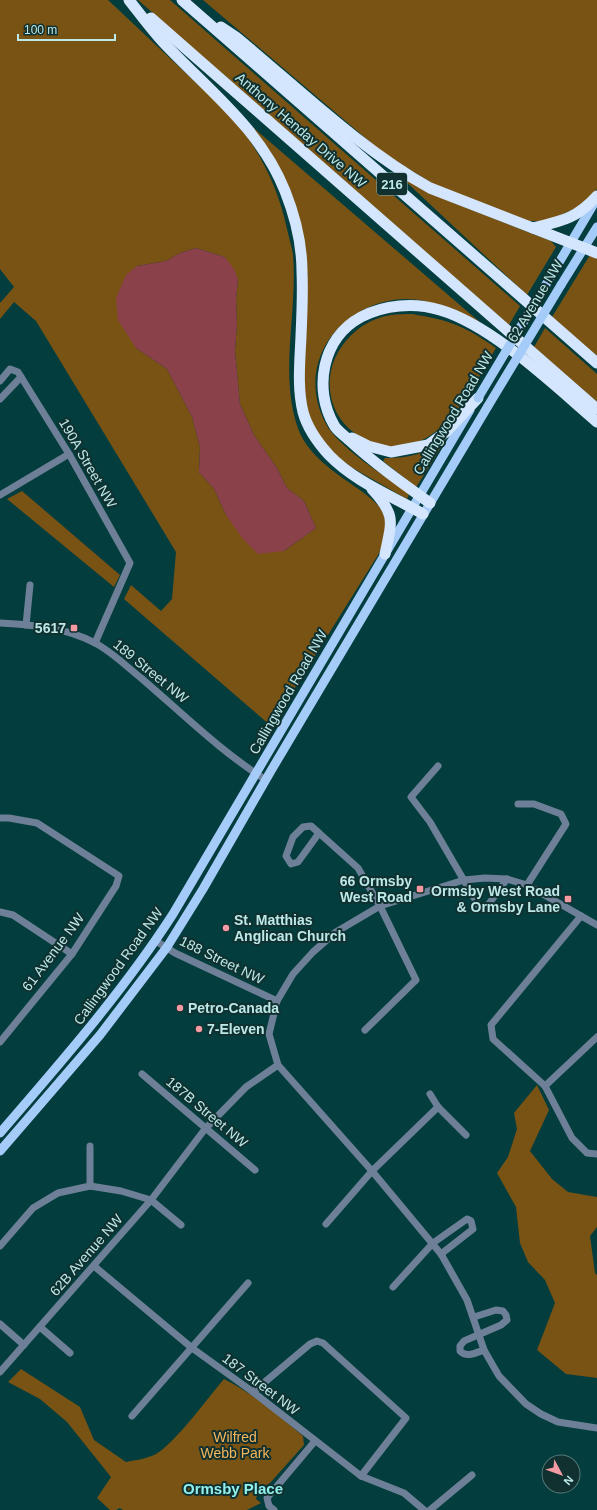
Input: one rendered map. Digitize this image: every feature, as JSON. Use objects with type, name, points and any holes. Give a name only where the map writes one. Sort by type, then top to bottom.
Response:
[{"type":"highway","name":"Anthony Henday Drive NW","points":[[129,0],[597,409]]},
{"type":"highway","points":[[129,0],[163,42],[235,112],[266,154],[280,181],[287,198],[300,245],[302,308],[299,382],[304,413],[312,431],[329,454],[343,468],[367,484],[423,514]]},
{"type":"highway","name":"Anthony Henday Drive NW","points":[[185,2],[597,363]]},
{"type":"highway","points":[[185,2],[236,37],[372,150],[404,174],[430,188],[534,228],[583,249],[597,253]]},
{"type":"highway","points":[[534,228],[566,220],[587,207],[597,198]]},
{"type":"highway","points":[[430,504],[362,452],[335,427],[326,411],[322,390],[324,368],[330,349],[345,329],[360,317],[381,309],[420,305],[440,310],[461,318],[482,330],[535,369],[597,422]]},
{"type":"highway","points":[[335,427],[368,446],[391,452],[407,449],[428,444],[446,432],[478,398]]},
{"type":"highway","points":[[367,484],[386,505],[391,519],[385,554]]},
{"type":"main road","name":"62 Avenue NW","points":[[570,243],[597,198]]},
{"type":"main road","name":"62 Avenue NW","points":[[423,514],[597,227]]},
{"type":"main road","name":"Callingwood Road NW","points":[[0,1133],[86,1033],[156,941],[194,881],[419,496],[570,243]]},
{"type":"main road","name":"Callingwood Road NW","points":[[0,1151],[100,1036],[166,947],[203,889],[423,514]]},
{"type":"street","points":[[0,381],[12,368],[18,372],[21,377],[0,399]]},
{"type":"street","name":"190A Street NW","points":[[21,377],[69,454],[130,563],[95,643]]},
{"type":"street","points":[[0,495],[69,454]]},
{"type":"street","points":[[26,625],[30,585]]},
{"type":"street","name":"189 Street NW","points":[[0,623],[26,625],[71,633],[95,643],[117,658],[163,696],[229,756],[266,780]]},
{"type":"street","points":[[438,766],[411,796],[430,822],[480,908],[488,905],[506,879]]},
{"type":"street","points":[[518,804],[534,804],[560,814],[566,824],[527,885]]},
{"type":"street","name":"61 Avenue NW","points":[[0,818],[9,818],[37,823],[119,876],[116,886],[72,954],[1,1040]]},
{"type":"street","points":[[319,833],[298,862],[291,864],[286,856],[293,837],[303,827],[311,826],[319,833],[358,868],[380,906],[416,980],[365,1030]]},
{"type":"street","points":[[597,925],[527,885],[506,879],[484,878],[464,880],[380,906],[336,932],[313,952],[293,974],[277,1001],[270,1034],[278,1065],[372,1171],[441,1254],[467,1300],[484,1350],[499,1376],[526,1404],[558,1422],[597,1428]]},
{"type":"street","points":[[0,912],[13,915],[72,954]]},
{"type":"street","points":[[581,916],[491,1025],[493,1039],[545,1086],[572,1138],[587,1153],[597,1154]]},
{"type":"street","name":"188 Street NW","points":[[156,941],[277,1001]]},
{"type":"street","points":[[545,1086],[597,1037]]},
{"type":"street","name":"62B Avenue NW","points":[[0,1372],[150,1200],[205,1128],[246,1087],[278,1065]]},
{"type":"street","name":"187B Street NW","points":[[142,1074],[255,1170]]},
{"type":"street","points":[[430,1094],[438,1107],[466,1135]]},
{"type":"street","points":[[326,1224],[372,1171],[438,1107]]},
{"type":"street","points":[[90,1146],[90,1186]]},
{"type":"street","points":[[0,1246],[33,1208],[58,1193],[90,1186],[121,1192],[150,1200],[181,1225]]},
{"type":"street","points":[[393,1287],[433,1243],[463,1221],[467,1219],[472,1221],[473,1229],[441,1254]]},
{"type":"street","name":"187 Street NW","points":[[94,1266],[192,1348],[253,1392],[314,1441],[361,1476],[404,1493],[424,1510]]},
{"type":"street","points":[[132,1416],[248,1283]]},
{"type":"street","points":[[474,1317],[496,1310],[503,1311],[506,1315],[507,1320],[501,1325],[479,1336],[464,1341],[460,1346],[460,1351],[469,1355],[484,1350]]},
{"type":"street","points":[[0,1324],[24,1345]]},
{"type":"street","points":[[40,1327],[70,1352]]},
{"type":"street","points":[[253,1392],[310,1344],[317,1341],[324,1343],[406,1418],[361,1476]]},
{"type":"street","points":[[274,1510],[270,1506],[267,1498],[314,1441]]},
{"type":"street","points":[[430,1510],[472,1475]]},
{"type":"green space","points":[[0,0],[108,0],[227,112],[246,135],[260,157],[276,192],[284,216],[293,255],[294,277],[289,366],[293,410],[299,431],[312,452],[331,469],[366,494],[381,509],[385,518],[386,528],[384,540],[378,555],[271,726],[124,599],[131,585],[161,611],[172,599],[176,552],[36,321],[14,302],[0,319],[0,303],[14,287],[0,269]],"holes":[[[196,248],[225,257],[238,280],[235,351],[240,404],[254,435],[277,468],[287,488],[304,501],[316,528],[284,551],[226,515],[214,489],[199,472],[200,447],[192,417],[167,369],[136,348],[137,266],[166,261],[180,253]]]},
{"type":"green space","points":[[138,0],[170,0],[520,306],[509,325]]},
{"type":"green space","points":[[203,0],[597,0],[597,189],[584,205],[546,221],[527,221],[435,185],[383,153]]},
{"type":"green space","points":[[248,123],[482,324],[450,309],[428,302],[405,299],[393,300],[372,306],[353,316],[338,329],[326,345],[318,363],[315,382],[318,403],[326,424],[332,433],[351,451],[407,492],[409,495],[407,499],[351,467],[332,452],[317,433],[307,411],[304,384],[302,240]]},
{"type":"green space","points":[[387,164],[454,203],[551,241],[556,247],[527,295]]},
{"type":"green space","points":[[590,255],[597,258],[597,356],[552,317]]},
{"type":"green space","points":[[412,314],[447,322],[466,329],[496,348],[466,398],[458,409],[438,430],[426,438],[411,444],[395,447],[380,445],[365,440],[352,431],[341,420],[334,406],[330,390],[330,377],[333,364],[338,352],[346,341],[355,331],[366,324],[378,318],[391,315]]},
{"type":"green space","points":[[545,328],[597,374],[597,402],[534,347]]},
{"type":"green space","points":[[446,439],[417,486],[383,461],[385,458],[410,456],[424,452]]},
{"type":"green space","points":[[22,491],[120,575],[114,587],[7,499]]},
{"type":"green space","points":[[537,1085],[549,1110],[530,1151],[552,1179],[568,1192],[597,1197],[597,1227],[590,1236],[595,1273],[597,1275],[597,1378],[566,1374],[537,1350],[555,1303],[545,1280],[528,1262],[520,1243],[516,1207],[497,1173],[508,1157],[517,1129],[514,1113]]},
{"type":"green space","name":"Wilfred Webb Park","points":[[21,1369],[80,1407],[94,1440],[126,1462],[148,1457],[156,1454],[164,1448],[191,1420],[224,1379],[256,1398],[284,1420],[303,1436],[304,1445],[270,1483],[259,1491],[256,1499],[261,1503],[247,1510],[123,1510],[120,1508],[110,1510],[97,1498],[111,1477],[67,1422],[40,1399],[8,1382]]},
{"type":"shaded area","points":[[196,248],[225,257],[234,269],[238,280],[235,351],[240,404],[254,435],[277,468],[287,488],[304,501],[316,528],[284,551],[258,554],[243,539],[226,515],[214,489],[199,472],[200,447],[192,417],[167,369],[136,348],[118,320],[116,298],[126,275],[137,266],[166,261],[180,253]]},
{"type":"place","name":"5617","points":[[74,628]]},
{"type":"place","name":"66 Ormsby West Road","points":[[420,889]]},
{"type":"place","name":"Ormsby West Road & Ormsby Lane","points":[[568,899]]},
{"type":"place","name":"St. Matthias Anglican Church","points":[[226,928]]},
{"type":"place","name":"Petro-Canada","points":[[180,1008]]},
{"type":"place","name":"7-Eleven","points":[[199,1029]]},
{"type":"district","name":"Ormsby Place","points":[[233,1489]]}]
